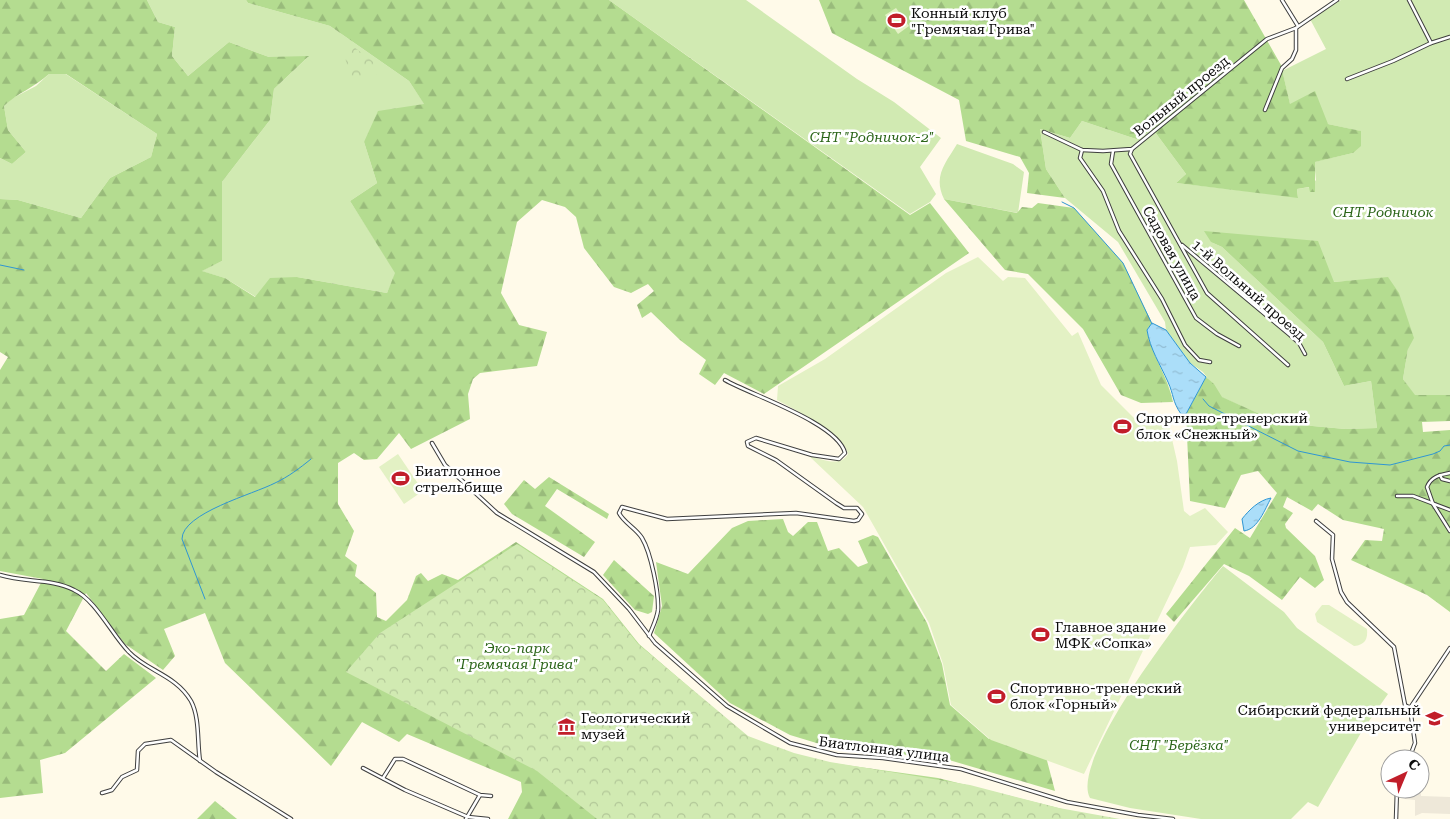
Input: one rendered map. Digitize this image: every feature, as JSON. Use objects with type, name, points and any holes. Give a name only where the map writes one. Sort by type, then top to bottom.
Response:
[{"type":"street","points":[[1265,110],[1282,68],[1292,60],[1296,50],[1297,27],[1282,0]]},
{"type":"street","name":"Вольный проезд","points":[[1044,132],[1082,150],[1113,151],[1132,149],[1267,39],[1297,27],[1337,0]]},
{"type":"street","points":[[1409,0],[1431,43]]},
{"type":"street","points":[[1347,79],[1393,61],[1431,43],[1450,37]]},
{"type":"street","points":[[1132,149],[1130,154],[1207,293],[1288,365]]},
{"type":"street","points":[[1082,150],[1080,158],[1103,191],[1119,231],[1162,299],[1185,346],[1198,360],[1210,362]]},
{"type":"street","name":"Садовая улица","points":[[1113,151],[1111,164],[1196,318],[1217,334],[1239,346]]},
{"type":"street","name":"1-й Вольный проезд","points":[[1179,242],[1299,343],[1305,354]]},
{"type":"street","points":[[649,636],[658,613],[658,602],[649,553],[638,532],[621,518],[619,514],[622,507],[667,518],[796,513],[854,521],[858,520],[862,514],[858,508],[844,508],[836,503],[776,460],[748,446],[747,442],[756,438],[812,455],[839,459],[846,453],[840,443],[803,416],[725,380]]},
{"type":"street","name":"Биатлонная улица","points":[[432,443],[445,464],[497,513],[594,572],[629,609],[649,636],[727,706],[790,743],[837,755],[883,758],[961,769],[1067,802],[1138,815],[1173,819]]},
{"type":"street","points":[[1450,473],[1440,475],[1429,481],[1427,488],[1433,504],[1450,530]]},
{"type":"street","points":[[1440,475],[1442,479],[1450,481]]},
{"type":"street","points":[[1397,496],[1413,496],[1450,510]]},
{"type":"street","points":[[1316,521],[1333,535],[1332,559],[1341,592],[1347,602],[1394,647],[1405,704],[1410,708]]},
{"type":"street","points":[[0,575],[56,583],[76,591],[94,608],[130,654],[161,672],[180,687],[190,700],[195,711],[200,761]]},
{"type":"street","points":[[1413,749],[1415,744],[1410,708],[1450,648]]},
{"type":"street","points":[[102,793],[112,790],[122,777],[137,770],[138,751],[145,744],[171,740],[200,761],[291,819]]},
{"type":"street","points":[[383,778],[395,759],[403,759],[480,795],[491,796]]},
{"type":"street","points":[[363,768],[467,818],[488,819]]},
{"type":"street","points":[[467,818],[480,795]]},
{"type":"street","points":[[1396,819],[1397,799]]},
{"type":"green space","points":[[0,0],[147,0],[158,22],[175,27],[172,56],[188,76],[229,42],[269,57],[309,56],[274,89],[270,120],[222,182],[222,261],[202,271],[225,278],[255,297],[270,278],[297,277],[387,293],[395,273],[350,201],[377,183],[364,142],[378,111],[424,104],[409,81],[330,26],[248,3],[246,0],[609,0],[910,215],[930,203],[969,253],[764,394],[724,373],[715,385],[699,374],[706,360],[680,340],[651,312],[642,318],[637,305],[654,291],[648,284],[631,293],[614,287],[584,248],[576,217],[565,207],[542,200],[517,222],[501,293],[519,325],[547,332],[537,366],[480,373],[473,379],[468,394],[470,419],[411,449],[399,433],[377,459],[364,460],[354,453],[338,463],[338,504],[354,531],[345,556],[357,565],[355,576],[376,593],[377,617],[386,621],[407,600],[416,576],[421,573],[428,581],[442,574],[458,580],[516,542],[603,599],[639,644],[747,737],[793,755],[831,763],[938,778],[1070,811],[1116,819],[508,819],[522,792],[521,782],[407,734],[399,742],[362,722],[331,766],[225,663],[205,613],[164,629],[175,656],[163,670],[125,644],[86,593],[66,631],[106,671],[124,654],[156,678],[65,753],[40,760],[43,793],[0,798],[0,619],[24,615],[43,579],[0,571],[0,370],[8,357],[0,352],[0,199],[18,200],[81,218],[110,178],[151,157],[157,134],[66,74],[49,74],[14,97],[4,106],[8,130],[26,152],[12,164],[0,158]]},
{"type":"green space","points":[[147,0],[246,0],[248,3],[330,26],[409,81],[425,105],[364,142],[377,183],[350,201],[396,273],[387,293],[297,277],[256,297],[225,278],[201,271],[222,261],[222,182],[270,120],[274,89],[308,57],[269,57],[229,42],[188,76],[172,56],[175,27],[158,22]]},
{"type":"green space","name":"СНТ \"Родничок-2\"","points":[[609,0],[746,0],[857,79],[894,102],[941,138],[920,167],[936,194],[930,202],[910,214]]},
{"type":"green space","points":[[819,0],[1244,0],[1281,65],[1290,104],[1315,91],[1328,124],[1361,131],[1361,146],[1353,153],[1315,162],[1315,192],[1310,192],[1309,187],[1297,189],[1298,198],[1176,183],[1186,174],[1152,128],[1139,140],[1082,121],[1070,138],[1040,129],[1046,169],[1065,198],[1027,193],[1029,173],[1020,157],[966,141],[959,100],[832,33]]},
{"type":"green space","name":"СНТ Родничок","points":[[1341,0],[1450,0],[1450,395],[1414,395],[1403,379],[1408,349],[1388,278],[1333,282],[1211,242],[1222,247],[1323,342],[1344,386],[1371,381],[1377,428],[1345,429],[1280,423],[1221,397],[1203,372],[1190,363],[1166,330],[1165,322],[1118,242],[1065,198],[1046,169],[1040,129],[1070,138],[1082,121],[1139,140],[1152,128],[1186,174],[1176,183],[1298,197],[1297,189],[1310,187],[1316,180],[1314,162],[1353,153],[1360,131],[1328,124],[1290,105],[1281,65],[1284,70],[1326,49],[1310,19]]},
{"type":"green space","name":"Конный клуб \"Гремячая Грива\"","points":[[896,8],[909,26],[898,34],[885,15]]},
{"type":"green space","points":[[350,44],[375,63],[377,75],[350,78],[345,57]]},
{"type":"green space","points":[[64,73],[157,134],[151,157],[110,178],[81,218],[18,200],[0,199],[0,158],[12,164],[26,152],[8,130],[4,106],[11,99],[36,86],[49,74]]},
{"type":"green space","points":[[957,144],[1013,164],[1024,172],[1018,213],[944,199],[941,191],[940,177],[945,164]]},
{"type":"green space","points":[[944,199],[1017,213],[1022,207],[1032,208],[1038,203],[1074,208],[1123,263],[1152,323],[1147,330],[1149,340],[1168,384],[1173,402],[1141,403],[1121,395],[1083,329],[1028,274],[1005,270]]},
{"type":"green space","points":[[1204,231],[1318,241],[1334,282],[1388,277],[1399,293],[1414,338],[1408,349],[1403,379],[1415,395],[1450,395],[1450,421],[1422,422],[1423,432],[1450,430],[1450,612],[1427,595],[1351,560],[1365,540],[1382,541],[1384,529],[1343,520],[1318,504],[1312,511],[1287,497],[1283,507],[1293,513],[1285,524],[1286,528],[1315,556],[1324,580],[1315,588],[1300,577],[1282,600],[1249,576],[1224,564],[1174,622],[1166,614],[1235,528],[1250,538],[1277,493],[1258,471],[1241,475],[1225,508],[1190,501],[1186,414],[1206,377],[1214,384],[1222,397],[1280,423],[1345,429],[1377,428],[1371,381],[1344,386],[1323,342],[1222,247],[1211,242]]},
{"type":"green space","points":[[978,257],[1003,281],[1008,277],[1025,278],[1072,336],[1078,332],[1101,385],[1139,423],[1148,416],[1169,426],[1177,461],[1184,511],[1190,516],[1205,508],[1228,532],[1216,545],[1190,547],[1183,567],[1084,774],[991,740],[951,705],[943,664],[929,623],[863,507],[809,456],[836,462],[840,461],[848,454],[845,446],[818,423],[777,400],[778,386],[825,359],[946,273]]},
{"type":"green space","name":"Биатлонное стрельбище","points":[[398,454],[423,491],[404,504],[379,467]]},
{"type":"green space","points":[[549,477],[609,514],[607,519],[557,489],[545,506],[595,542],[584,557],[512,514],[504,504],[524,480],[535,489]]},
{"type":"green space","points":[[783,519],[788,532],[793,536],[808,522],[817,522],[828,551],[839,548],[858,567],[868,563],[858,541],[873,535],[878,537],[927,623],[942,664],[950,705],[989,739],[1030,696],[1055,791],[949,760],[823,745],[790,735],[730,703],[654,633],[662,606],[656,562],[688,574],[732,528],[748,521]]},
{"type":"green space","name":"Эко-парк \"Гремячая Грива\"","points":[[517,544],[603,600],[638,644],[748,736],[794,753],[830,762],[970,785],[1059,808],[1120,819],[597,819],[537,771],[346,672],[380,633]]},
{"type":"green space","points":[[614,560],[654,596],[652,612],[648,614],[635,610],[603,575]]},
{"type":"green space","name":"СНТ \"Берёзка\"","points":[[1223,566],[1284,612],[1297,628],[1388,694],[1362,731],[1318,807],[1308,802],[1291,819],[1201,819],[1130,808],[1090,798],[1088,778],[1098,750],[1115,716],[1163,644]]},
{"type":"green space","points":[[1322,605],[1329,605],[1367,629],[1365,641],[1354,646],[1317,622],[1315,614]]},
{"type":"green space","points":[[215,801],[237,819],[197,819]]},
{"type":"shaded area","points":[[1430,796],[1450,797],[1450,814],[1422,813],[1415,816],[1415,800],[1405,799],[1430,799]]},
{"type":"water","points":[[1152,323],[1166,330],[1190,363],[1206,377],[1186,414],[1181,414],[1176,405],[1170,387],[1150,344],[1147,330]]},
{"type":"water","points":[[1271,498],[1257,523],[1244,531],[1242,519],[1258,503]]},
{"type":"waterway","points":[[1062,202],[1074,208],[1123,263],[1152,324]]},
{"type":"waterway","points":[[0,265],[24,270]]},
{"type":"waterway","points":[[1203,399],[1209,406],[1298,451],[1350,462],[1390,465],[1433,454],[1440,451],[1444,446],[1450,445]]},
{"type":"waterway","points":[[205,599],[182,539],[185,530],[206,513],[280,481],[311,459]]},
{"type":"place","name":"Конный клуб \"Гремячая Грива\"","points":[[897,21]]},
{"type":"place","name":"Спортивно-тренерский блок «Снежный»","points":[[1122,426]]},
{"type":"place","name":"Биатлонное стрельбище","points":[[401,479]]},
{"type":"place","name":"Главное здание МФК «Сопка»","points":[[1041,635]]},
{"type":"place","name":"Спортивно-тренерский блок «Горный»","points":[[996,696]]},
{"type":"place","name":"Сибирский федеральный университет","points":[[1435,718]]},
{"type":"place","name":"Геологический музей","points":[[567,726]]}]
